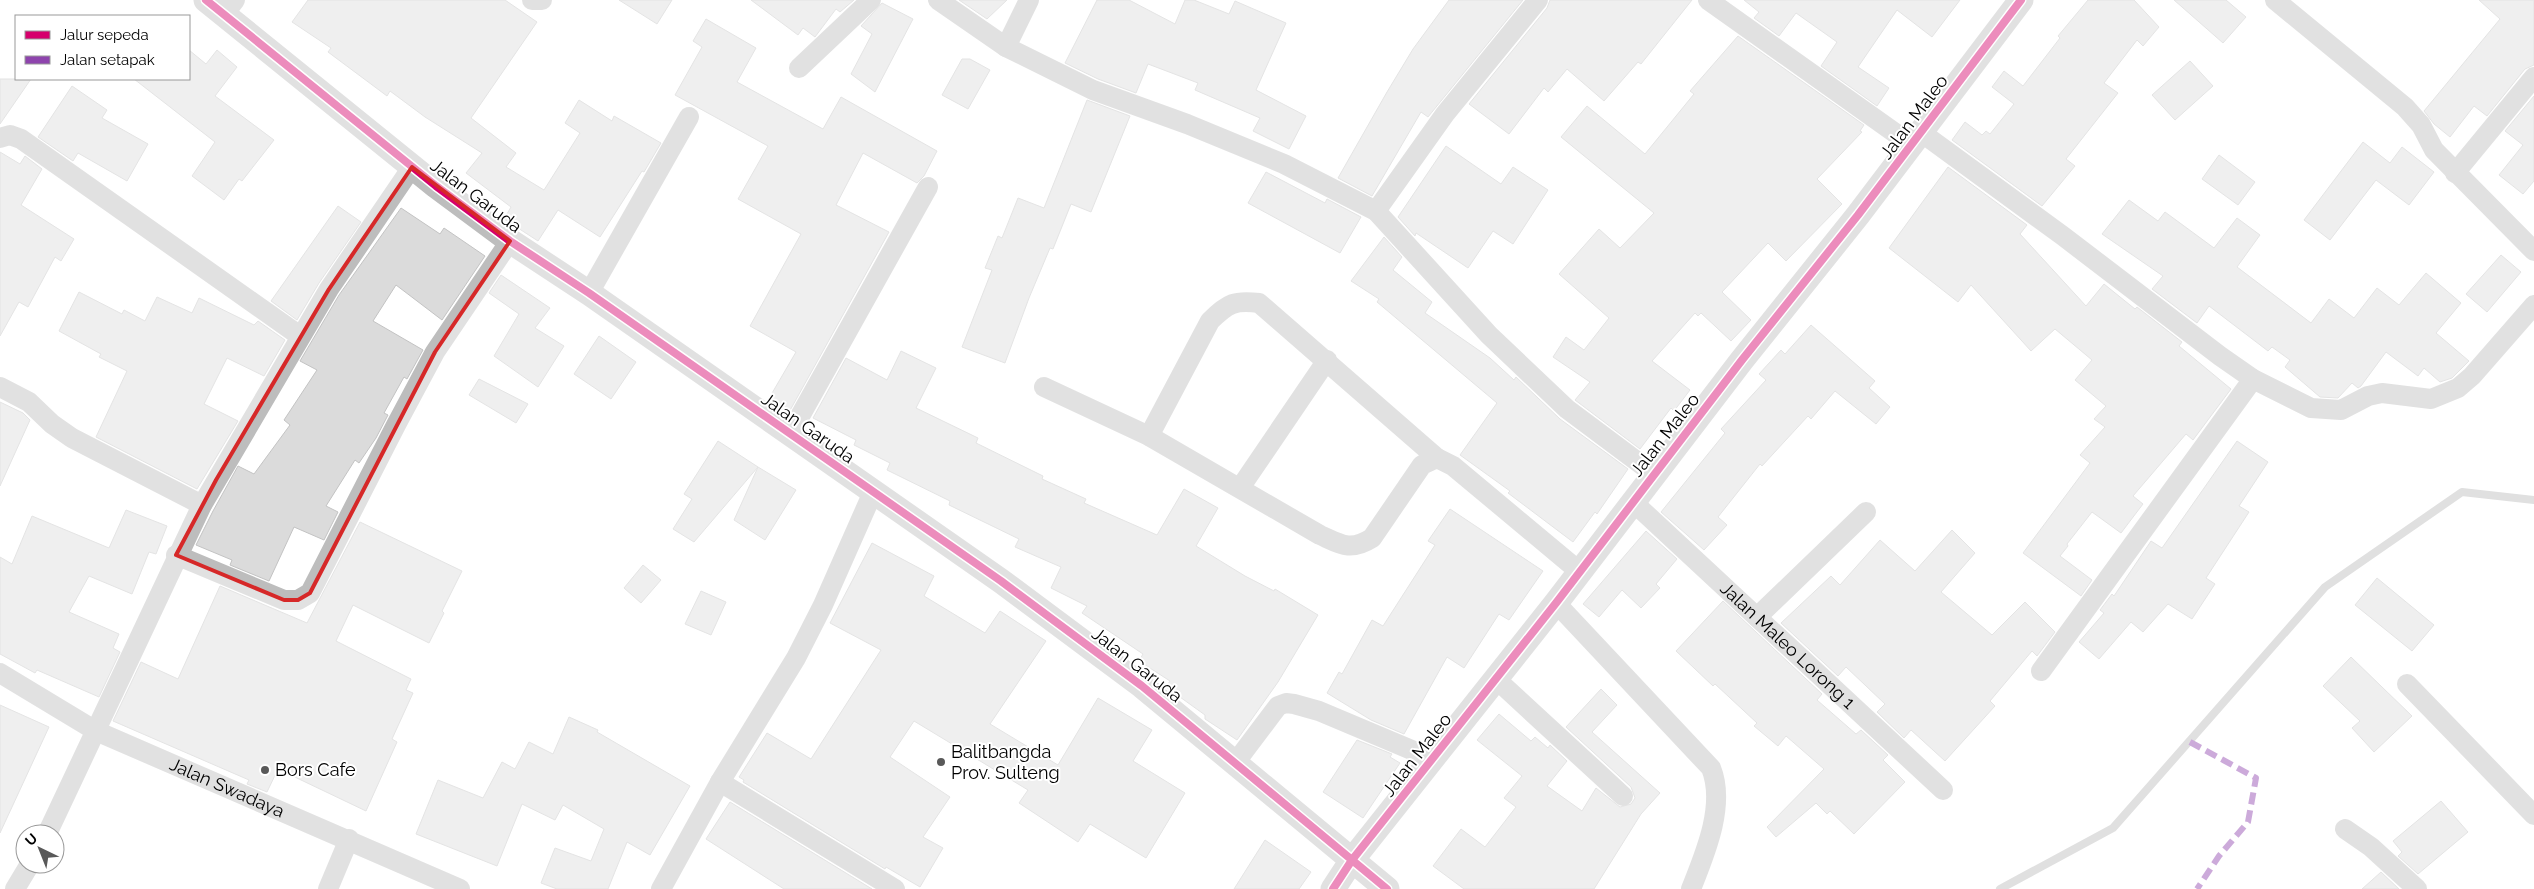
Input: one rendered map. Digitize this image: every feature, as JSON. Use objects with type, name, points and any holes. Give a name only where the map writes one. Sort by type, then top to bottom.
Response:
[{"type":"street","points":[[532,0],[542,0]]},
{"type":"street","points":[[799,68],[870,0]]},
{"type":"street","points":[[938,0],[1006,47],[1093,90],[1187,124],[1284,164],[1376,211],[1489,335],[1567,409],[1654,474]]},
{"type":"street","points":[[1006,47],[1029,0]]},
{"type":"street","points":[[1376,211],[1445,114],[1538,0]]},
{"type":"street","points":[[1708,0],[2064,236],[2220,356],[2253,379],[2312,408],[2341,410],[2368,396],[2382,393],[2431,399],[2458,388],[2472,376],[2534,305]]},
{"type":"street","name":"Jalan Maleo","points":[[1332,889],[1352,860],[1496,680],[1654,474],[1917,139],[2021,0]]},
{"type":"street","points":[[2275,0],[2405,107],[2421,125],[2434,150],[2534,251]]},
{"type":"street","name":"Jalan Garuda","points":[[222,5],[412,167],[510,241],[589,293],[1001,581],[1118,668],[1387,889]]},
{"type":"street","points":[[2456,173],[2534,77]]},
{"type":"street","points":[[589,293],[689,117]]},
{"type":"street","points":[[5,133],[300,336]]},
{"type":"street","points":[[52,824],[176,555],[202,505],[329,289],[412,167]]},
{"type":"street","points":[[790,434],[928,187]]},
{"type":"street","points":[[176,555],[284,600],[298,600],[310,594],[396,425],[436,352],[510,241]]},
{"type":"street","points":[[1149,436],[1210,321],[1222,309],[1238,300],[1260,302],[1437,458],[1453,466],[1580,572]]},
{"type":"street","points":[[1240,488],[1327,360]]},
{"type":"street","points":[[2041,670],[2253,379]]},
{"type":"street","points":[[0,387],[29,402],[52,424],[72,438],[202,505]]},
{"type":"street","points":[[1044,387],[1149,436],[1320,535],[1345,546],[1361,545],[1372,538],[1422,465],[1437,458]]},
{"type":"street","points":[[661,889],[720,782],[796,658],[823,605],[873,492]]},
{"type":"street","name":"Jalan Maleo Lorong 1","points":[[1633,502],[1943,790]]},
{"type":"street","points":[[1757,617],[1866,512]]},
{"type":"street","points":[[1556,603],[1711,768],[1716,786],[1713,826],[1705,854],[1691,889]]},
{"type":"street","name":"Jalan Swadaya","points":[[0,673],[96,731],[349,839],[460,889]]},
{"type":"street","points":[[1496,680],[1623,796]]},
{"type":"street","points":[[2407,684],[2534,815]]},
{"type":"street","points":[[1234,763],[1278,706],[1286,703],[1319,711],[1433,759]]},
{"type":"street","points":[[720,782],[895,889]]},
{"type":"street","points":[[2344,829],[2371,847],[2417,889]]},
{"type":"street","points":[[328,889],[349,839]]},
{"type":"street","points":[[15,889],[24,874]]},
{"type":"highlighted area","points":[[412,167],[510,241],[435,352],[310,593],[298,600],[284,600],[176,555],[216,480],[329,289]]},
{"type":"building","points":[[308,0],[505,0],[537,22],[471,118],[516,153],[506,167],[544,190],[580,133],[565,123],[579,100],[612,121],[614,116],[661,143],[644,172],[642,171],[600,237],[558,210],[538,241],[504,219],[511,207],[466,173],[482,153],[425,117],[390,91],[387,96],[328,52],[331,48],[292,22]]},
{"type":"building","points":[[619,0],[672,0],[657,24]]},
{"type":"building","points":[[751,0],[854,0],[840,12],[836,9],[815,37],[803,28],[798,35]]},
{"type":"building","points":[[959,0],[1007,0],[987,19]]},
{"type":"building","points":[[1097,0],[1129,0],[1175,24],[1185,0],[1194,0],[1229,14],[1235,1],[1286,23],[1256,90],[1306,116],[1289,149],[1253,131],[1260,118],[1195,90],[1198,83],[1148,64],[1136,93],[1098,79],[1065,63]]},
{"type":"building","points":[[1449,0],[1523,0],[1428,117],[1421,112],[1372,196],[1338,178],[1413,49]]},
{"type":"building","points":[[1550,0],[1692,0],[1641,64],[1638,62],[1604,101],[1567,69],[1548,92],[1544,88],[1509,134],[1469,104],[1547,8]]},
{"type":"building","points":[[1744,0],[1960,0],[1932,37],[1897,10],[1858,67],[1889,88],[1877,106],[1821,66],[1837,42],[1796,13],[1779,36],[1754,18],[1759,12]]},
{"type":"building","points":[[2088,0],[2134,0],[2159,27],[2143,46],[2137,40],[2104,83],[2118,93],[2066,159],[2075,166],[2042,206],[1952,140],[1965,122],[1982,135],[1986,131],[1990,134],[2014,104],[1992,87],[2004,71],[2023,86],[2060,38],[2058,36]]},
{"type":"building","points":[[2174,0],[2226,0],[2246,17],[2223,43]]},
{"type":"building","points":[[2479,0],[2534,0],[2534,65],[2525,69],[2487,116],[2474,106],[2450,137],[2434,124],[2424,111],[2500,19]]},
{"type":"building","points":[[882,3],[913,19],[875,92],[851,74],[872,34],[861,26]]},
{"type":"building","points":[[706,19],[756,48],[737,82],[823,129],[841,97],[937,151],[924,176],[917,183],[863,153],[836,205],[889,232],[788,414],[768,400],[796,352],[750,326],[801,234],[738,199],[768,146],[675,95],[702,47],[693,41]]},
{"type":"building","points":[[1738,36],[1864,125],[1860,131],[1862,132],[1817,179],[1842,204],[1786,261],[1768,243],[1722,292],[1751,320],[1731,341],[1701,313],[1698,316],[1695,313],[1652,361],[1690,390],[1674,411],[1671,408],[1640,449],[1575,400],[1590,382],[1553,357],[1566,337],[1584,350],[1609,318],[1559,274],[1599,229],[1620,248],[1654,213],[1561,137],[1587,106],[1645,154],[1694,94],[1690,91]]},
{"type":"building","points":[[217,50],[237,67],[215,96],[274,140],[242,181],[239,179],[224,200],[192,176],[215,142],[135,80],[190,80],[190,51],[206,64]]},
{"type":"building","points":[[962,59],[970,59],[990,70],[968,109],[942,95]]},
{"type":"building","points":[[2190,61],[2213,86],[2175,120],[2152,95]]},
{"type":"building","points":[[0,79],[30,80],[0,124]]},
{"type":"building","points":[[72,86],[107,110],[102,118],[148,144],[127,181],[78,153],[73,161],[38,137]]},
{"type":"building","points":[[2534,96],[2534,181],[2523,194],[2499,175],[2523,145],[2505,131]]},
{"type":"building","points":[[1087,100],[1130,116],[1091,212],[1071,204],[1053,249],[1050,248],[1029,298],[1005,363],[962,347],[992,270],[985,268],[998,236],[1002,238],[1018,198],[1044,208]]},
{"type":"building","points":[[2363,142],[2390,163],[2402,147],[2434,172],[2409,205],[2376,180],[2330,240],[2304,220]]},
{"type":"building","points":[[1446,146],[1501,184],[1513,167],[1548,190],[1513,244],[1493,231],[1468,268],[1416,233],[1415,236],[1398,217]]},
{"type":"building","points":[[0,152],[20,164],[25,156],[42,169],[21,205],[74,239],[61,261],[55,257],[28,307],[19,302],[0,336]]},
{"type":"building","points":[[2219,155],[2255,182],[2238,205],[2202,179]]},
{"type":"building","points":[[1948,167],[2027,225],[2020,234],[2086,306],[2104,284],[2135,309],[2137,307],[2182,342],[2179,346],[2231,389],[2193,440],[2186,434],[2133,496],[2143,504],[2121,533],[2092,512],[2067,544],[2068,546],[2060,556],[2092,580],[2081,596],[2023,553],[2090,463],[2080,455],[2105,427],[2094,419],[2106,406],[2075,380],[2092,360],[2055,329],[2031,351],[1971,285],[1958,302],[1889,248]]},
{"type":"building","points":[[1266,172],[1325,203],[1327,199],[1361,217],[1340,253],[1248,203]]},
{"type":"building","points":[[2129,200],[2158,221],[2165,212],[2214,248],[2237,218],[2260,235],[2237,267],[2311,323],[2329,299],[2354,318],[2377,288],[2399,305],[2426,273],[2461,303],[2436,333],[2469,361],[2452,378],[2440,382],[2424,368],[2418,376],[2386,352],[2361,386],[2358,388],[2352,383],[2338,398],[2320,397],[2285,367],[2290,360],[2272,347],[2268,351],[2209,306],[2197,323],[2152,289],[2163,276],[2102,234]]},
{"type":"building","points":[[338,206],[361,222],[319,283],[297,320],[271,301]]},
{"type":"building","points":[[401,208],[440,234],[444,228],[485,256],[442,320],[396,285],[373,321],[423,350],[407,379],[404,377],[384,413],[388,415],[376,438],[359,463],[355,460],[326,506],[338,512],[324,540],[294,527],[269,581],[230,565],[232,560],[196,545],[238,466],[254,474],[290,425],[284,420],[317,370],[300,361],[339,295]]},
{"type":"building","points":[[1384,237],[1402,257],[1393,270],[1432,302],[1425,313],[1490,358],[1514,380],[1516,377],[1560,419],[1628,469],[1597,514],[1595,512],[1573,542],[1508,493],[1510,491],[1460,455],[1497,403],[1377,302],[1379,299],[1351,281]]},
{"type":"building","points":[[2501,255],[2521,272],[2487,312],[2466,294]]},
{"type":"building","points":[[501,275],[550,308],[535,328],[564,346],[538,387],[494,356],[519,314],[489,293]]},
{"type":"building","points":[[79,292],[122,314],[124,310],[145,321],[157,297],[192,313],[199,298],[254,325],[258,321],[285,340],[264,376],[227,358],[204,404],[238,421],[197,489],[96,437],[127,371],[99,357],[101,354],[59,331]]},
{"type":"building","points":[[1811,325],[1875,381],[1869,388],[1890,407],[1876,424],[1835,391],[1811,419],[1808,416],[1762,466],[1760,464],[1718,517],[1727,525],[1704,550],[1661,512],[1725,433],[1721,429],[1766,380],[1759,374],[1781,350],[1785,354]]},
{"type":"building","points":[[599,336],[636,362],[611,399],[574,374]]},
{"type":"building","points":[[901,351],[936,368],[916,408],[978,438],[976,443],[1043,476],[1042,479],[1086,499],[1084,503],[1157,535],[1184,489],[1218,508],[1196,546],[1245,576],[1274,591],[1275,589],[1318,615],[1278,682],[1237,740],[1205,719],[1205,715],[1166,687],[1170,681],[1139,661],[1143,654],[1082,613],[1087,606],[1051,588],[1061,567],[1015,547],[1019,539],[949,505],[950,501],[887,470],[890,463],[854,445],[856,440],[813,418],[846,358],[887,380]]},
{"type":"building","points":[[479,379],[528,404],[516,423],[469,395]]},
{"type":"building","points":[[0,402],[23,413],[30,420],[0,486]]},
{"type":"building","points":[[718,441],[758,467],[694,542],[673,529],[692,499],[684,494]]},
{"type":"building","points":[[2237,441],[2268,462],[2239,506],[2249,512],[2206,578],[2215,584],[2192,619],[2168,604],[2143,632],[2131,622],[2099,659],[2079,642],[2104,613],[2100,610],[2112,594],[2114,596],[2151,541],[2162,548]]},
{"type":"building","points":[[758,467],[796,490],[765,540],[734,520]]},
{"type":"building","points":[[1450,509],[1543,571],[1509,620],[1499,614],[1464,668],[1447,657],[1404,734],[1371,720],[1327,693],[1339,672],[1342,674],[1372,620],[1383,626],[1435,545],[1428,541]]},
{"type":"building","points":[[126,510],[167,526],[156,554],[149,552],[132,594],[89,576],[69,612],[119,634],[113,648],[120,652],[99,697],[37,670],[35,673],[0,654],[0,557],[12,564],[32,516],[109,548]]},
{"type":"building","points":[[360,522],[462,571],[442,611],[444,613],[429,643],[353,605],[336,641],[411,679],[406,690],[413,693],[392,739],[397,742],[366,811],[278,769],[267,792],[247,784],[249,780],[113,721],[141,662],[178,679],[220,586],[307,623]]},
{"type":"building","points":[[1952,530],[1975,553],[1941,592],[1992,635],[2025,602],[2055,632],[2037,656],[2032,651],[1990,701],[1995,706],[1945,761],[1911,730],[1904,738],[1877,712],[1885,704],[1846,667],[1838,676],[1781,623],[1831,576],[1840,585],[1880,540],[1915,571]]},
{"type":"building","points":[[1646,531],[1677,559],[1656,584],[1660,588],[1641,608],[1622,590],[1599,617],[1583,604]]},
{"type":"building","points":[[872,543],[934,576],[924,596],[985,633],[1000,611],[1046,641],[990,724],[1058,765],[1098,698],[1152,730],[1133,761],[1185,793],[1146,858],[1090,824],[1078,842],[1019,803],[1028,790],[914,721],[890,757],[950,797],[923,837],[943,848],[920,887],[886,867],[885,869],[743,782],[744,780],[739,777],[767,733],[811,759],[881,650],[830,623]]},
{"type":"building","points":[[643,565],[661,580],[641,603],[624,588]]},
{"type":"building","points":[[2377,578],[2434,625],[2412,651],[2355,605]]},
{"type":"building","points":[[701,591],[726,602],[711,635],[685,624]]},
{"type":"building","points":[[1723,601],[1822,694],[1817,700],[1856,734],[1861,730],[1888,755],[1883,760],[1905,782],[1854,834],[1830,811],[1827,814],[1816,803],[1776,837],[1767,827],[1824,769],[1786,736],[1778,746],[1754,726],[1757,723],[1715,684],[1713,686],[1676,651]]},
{"type":"building","points":[[2351,657],[2412,716],[2374,752],[2352,728],[2360,721],[2323,686]]},
{"type":"building","points":[[1601,689],[1617,705],[1592,732],[1660,793],[1641,814],[1594,889],[1464,889],[1433,866],[1461,829],[1485,847],[1516,807],[1504,798],[1522,776],[1477,740],[1499,714],[1531,741],[1535,737],[1548,748],[1550,745],[1567,761],[1547,786],[1582,811],[1596,788],[1620,807],[1631,804],[1635,798],[1631,787],[1566,727]]},
{"type":"building","points":[[0,705],[49,727],[0,833]]},
{"type":"building","points":[[569,717],[598,730],[597,732],[690,786],[650,855],[627,842],[608,889],[557,889],[541,883],[555,848],[591,861],[604,829],[563,805],[555,820],[522,804],[497,866],[416,834],[438,780],[483,798],[502,762],[515,769],[529,742],[553,754]]},
{"type":"building","points":[[1357,740],[1392,754],[1390,757],[1400,763],[1363,818],[1323,792]]},
{"type":"building","points":[[2441,801],[2468,832],[2418,874],[2398,856],[2402,852],[2393,841]]},
{"type":"building","points":[[730,802],[872,889],[784,889],[706,839]]},
{"type":"building","points":[[1265,840],[1311,872],[1299,889],[1234,889]]},
{"type":"building","points":[[2381,872],[2399,889],[2362,889]]},
{"type":"waterway","points":[[2000,889],[2113,828],[2325,587],[2462,492],[2534,500]]},
{"type":"marked path","points":[[2190,742],[2256,778],[2248,822],[2219,856],[2197,889]]},
{"type":"cycle path","points":[[206,0],[436,186],[510,241],[589,293],[1001,581],[1142,686],[1387,889]]},
{"type":"cycle path","points":[[1333,889],[1352,860],[1556,603],[1742,360],[1858,215],[2021,0]]},
{"type":"place","name":"Balitbangda Prov. Sulteng","points":[[941,762]]},
{"type":"place","name":"Bors Cafe","points":[[265,770]]}]
